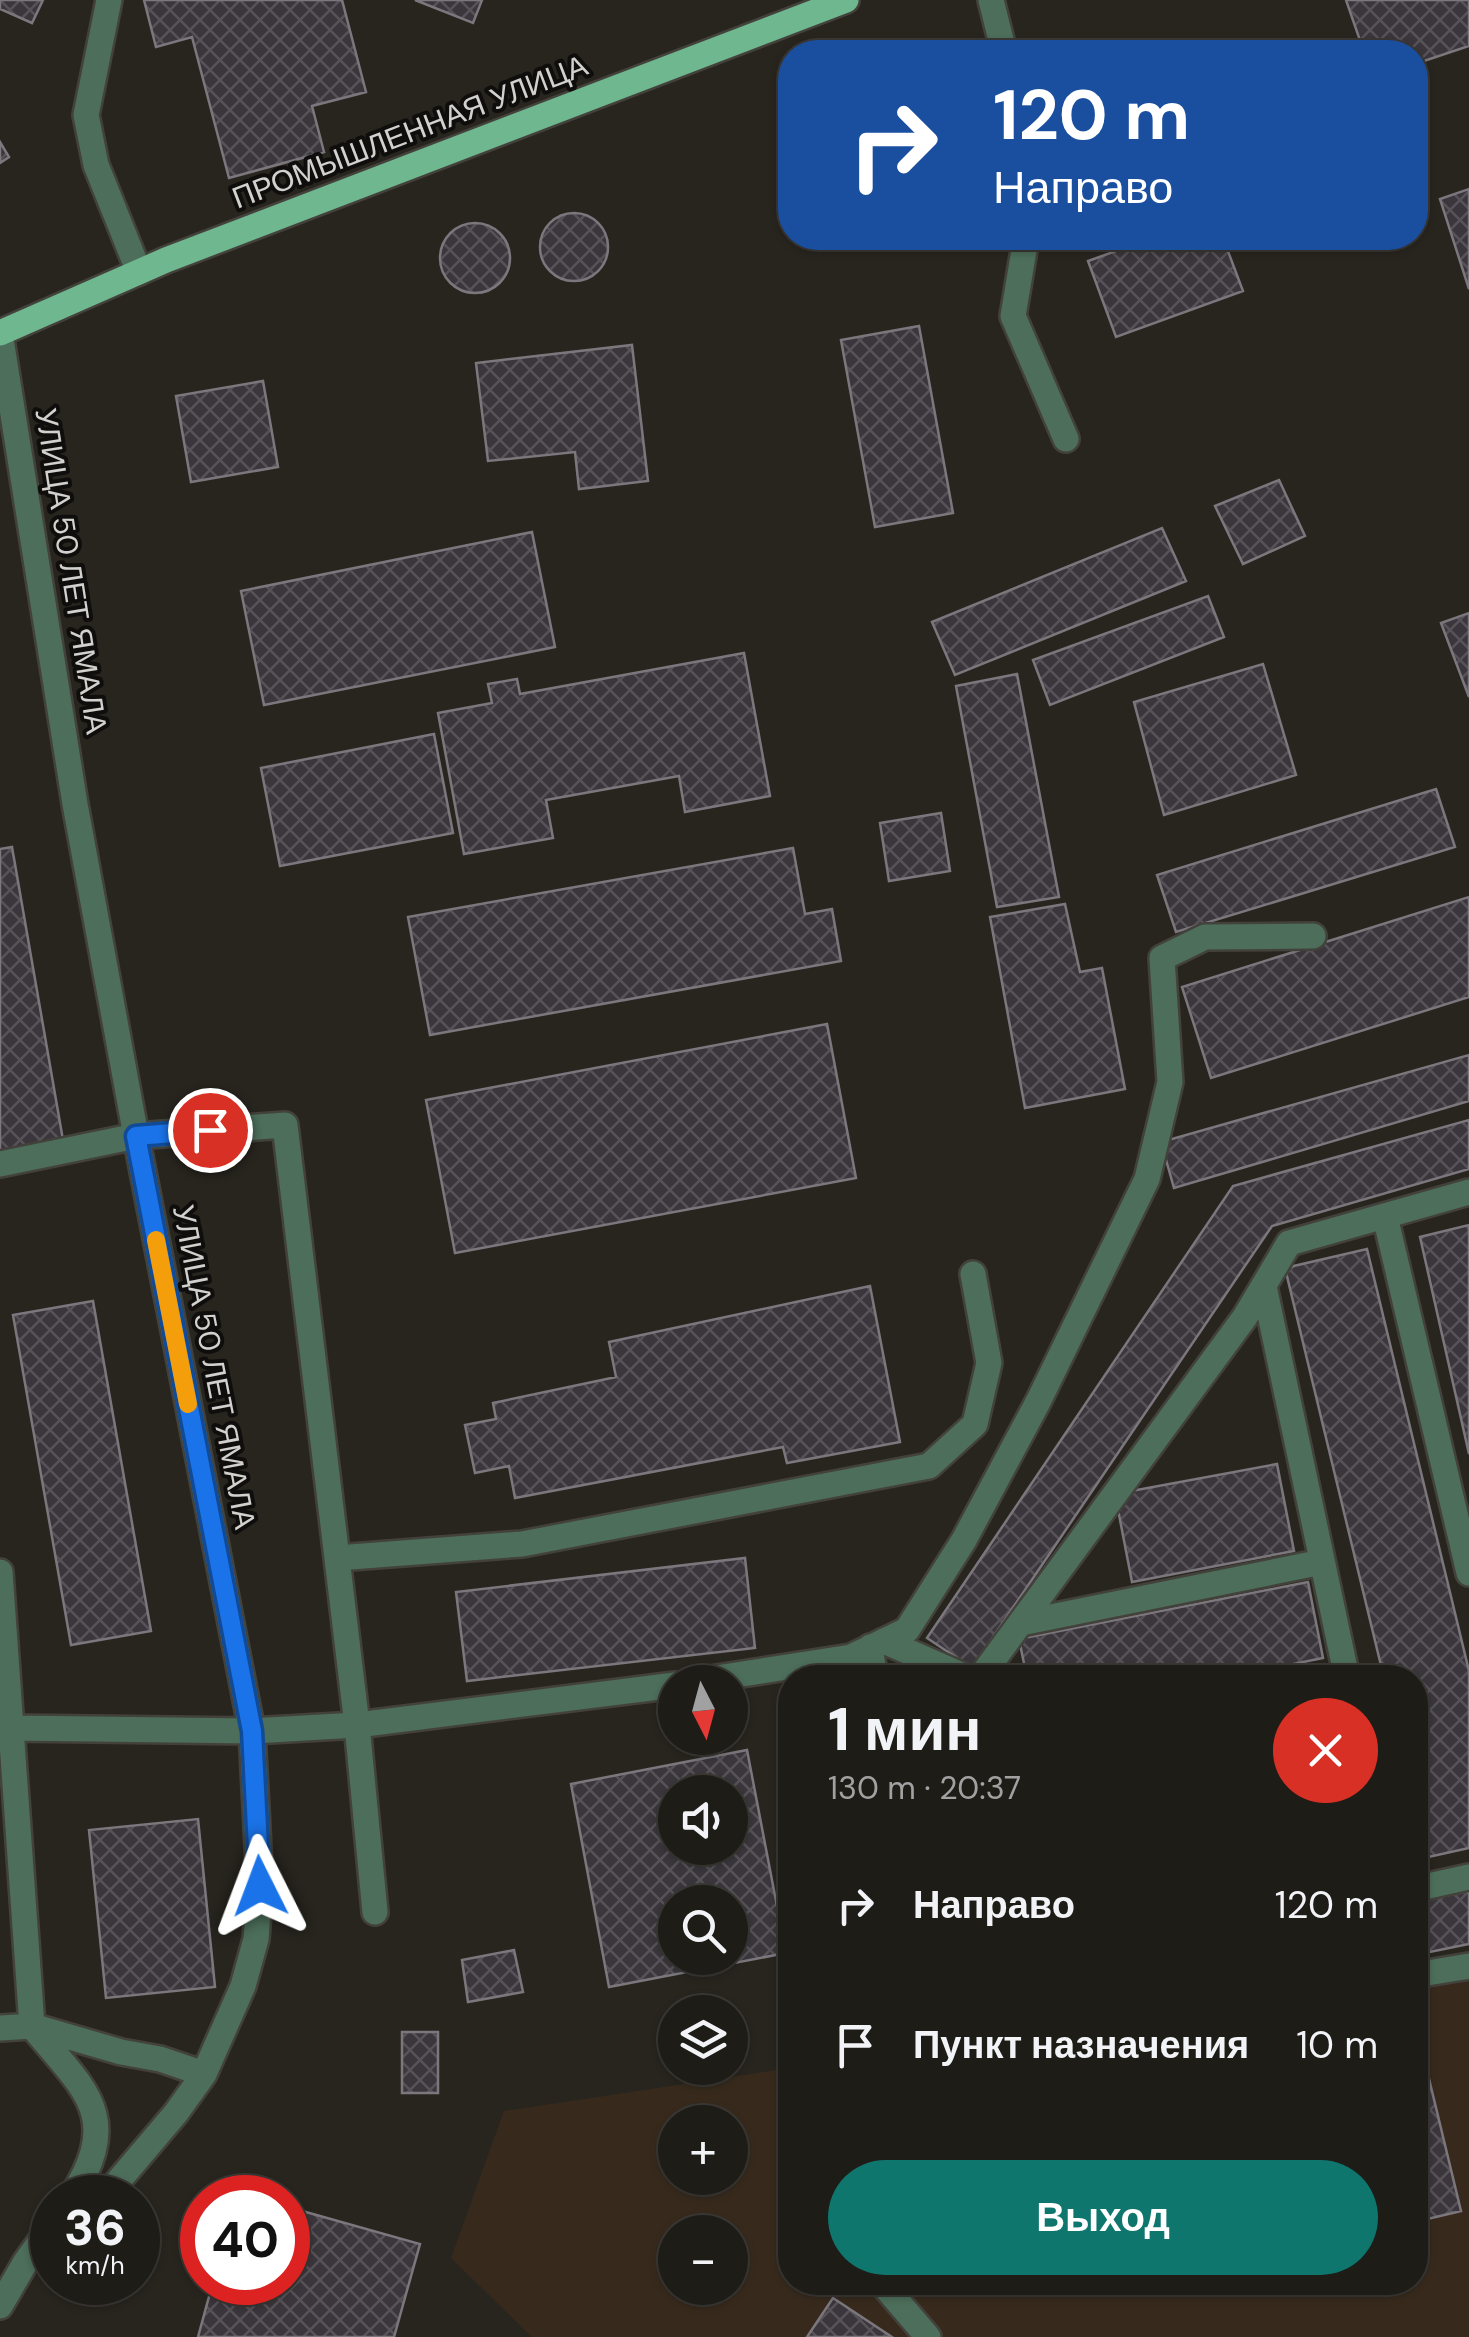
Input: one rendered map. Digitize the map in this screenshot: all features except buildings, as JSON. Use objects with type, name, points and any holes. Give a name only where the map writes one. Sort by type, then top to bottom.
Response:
[{"type":"main road","name":"ПРОМЫШЛЕННАЯ УЛИЦА","points":[[0,333],[139,272],[846,0]]},
{"type":"street","points":[[109,0],[86,115],[96,166],[139,272]]},
{"type":"street","points":[[991,0],[1001,40]]},
{"type":"street","points":[[1024,250],[1013,316],[1066,440]]},
{"type":"street","name":"УЛИЦА 50 ЛЕТ ЯМАЛА","points":[[0,333],[75,804],[252,1731],[260,1886],[256,1939],[230,2020],[204,2074],[123,2175]]},
{"type":"street","points":[[800,1665],[851,1657],[906,1630],[964,1540],[1038,1402],[1147,1179],[1170,1082],[1162,958],[1205,937],[1313,936]]},
{"type":"street","points":[[0,1164],[136,1136],[285,1125],[357,1725],[375,1912]]},
{"type":"street","points":[[990,1665],[1245,1317],[1290,1243],[1469,1192]]},
{"type":"street","points":[[1384,1216],[1469,1573]]},
{"type":"street","points":[[337,1558],[522,1544],[929,1466],[974,1424],[989,1363],[973,1274]]},
{"type":"street","points":[[1264,1286],[1340,1665]]},
{"type":"street","points":[[1021,1623],[1322,1562]]},
{"type":"street","points":[[0,1572],[32,2026],[81,2083],[97,2122],[97,2147],[83,2175]]},
{"type":"street","points":[[876,1665],[877,1644]]},
{"type":"street","points":[[877,1644],[933,1665]]},
{"type":"street","points":[[748,1673],[778,1668]]},
{"type":"street","points":[[13,1728],[252,1731],[357,1725],[658,1687]]},
{"type":"street","points":[[1428,1886],[1469,1877]]},
{"type":"street","points":[[1428,1973],[1469,1966]]},
{"type":"street","points":[[0,2028],[32,2026],[204,2074]]},
{"type":"street","points":[[0,2307],[30,2256]]},
{"type":"street","points":[[0,2307],[30,2276]]},
{"type":"street","points":[[892,2295],[928,2337]]},
{"type":"shaded area","points":[[1469,1968],[1469,2337],[532,2337],[451,2258],[504,2111],[677,2085],[748,2085],[748,2074],[778,2070],[778,2295],[1428,2295],[1428,1974]]},
{"type":"slow traffic","points":[[156,1240],[188,1404]]},
{"type":"route","points":[[210,1130],[136,1136],[252,1731],[260,1886]]}]
